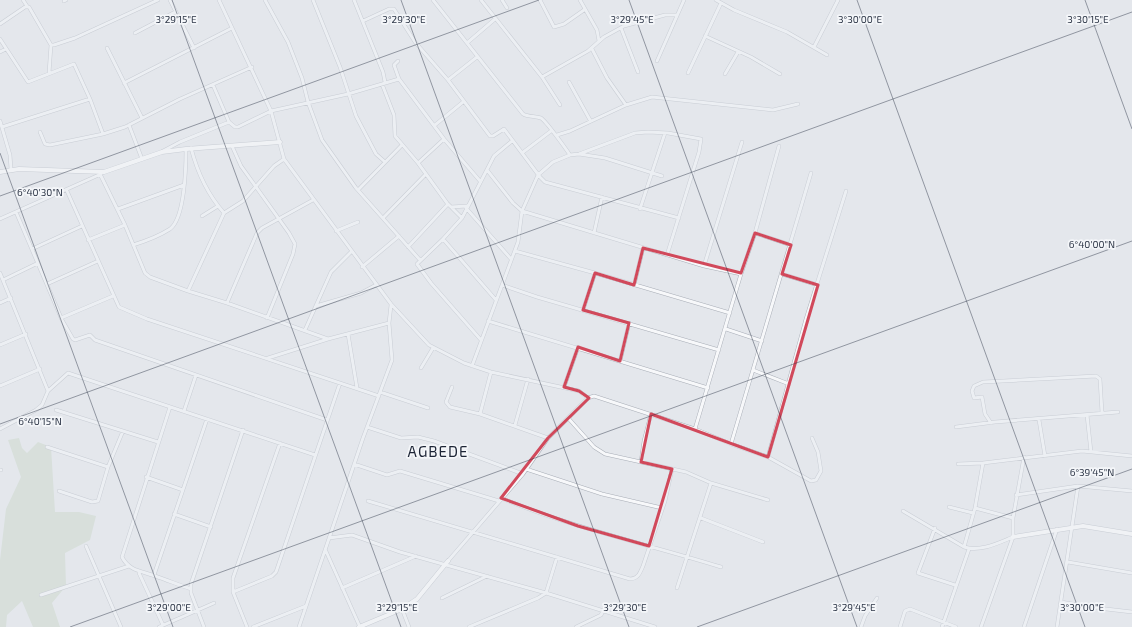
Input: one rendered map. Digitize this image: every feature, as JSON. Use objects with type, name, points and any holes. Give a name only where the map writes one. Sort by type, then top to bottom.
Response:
[{"type":"street","points":[[23,0],[29,7],[51,45],[49,73]]},
{"type":"street","points":[[51,45],[75,38],[158,0]]},
{"type":"street","points":[[170,0],[194,48]]},
{"type":"street","points":[[219,0],[252,67],[271,111],[284,159],[312,200],[391,304],[433,348],[472,366],[491,372],[579,390],[588,398]]},
{"type":"street","points":[[265,0],[288,42],[302,78],[308,102],[322,140],[358,190],[420,260]]},
{"type":"street","points":[[313,0],[340,68],[359,124],[376,154],[385,162]]},
{"type":"street","points":[[354,0],[383,72],[383,83],[394,115],[394,133],[402,146],[418,163],[425,175],[449,205],[462,218]]},
{"type":"street","points":[[433,0],[522,114],[543,119],[551,131],[557,135],[570,155]]},
{"type":"street","points":[[481,0],[542,77],[560,105]]},
{"type":"street","points":[[502,0],[507,8]]},
{"type":"street","points":[[540,0],[554,28],[564,24],[584,10]]},
{"type":"street","points":[[580,0],[584,10],[597,30],[599,41]]},
{"type":"street","points":[[657,61],[684,0]]},
{"type":"street","points":[[716,0],[787,32],[827,55]]},
{"type":"street","points":[[814,47],[838,0]]},
{"type":"street","points":[[688,73],[722,3]]},
{"type":"street","points":[[0,24],[27,6]]},
{"type":"street","points":[[363,21],[389,9],[394,9],[415,42],[448,80],[463,102],[491,137],[504,129],[538,174],[546,182],[602,196],[640,209],[679,218]]},
{"type":"street","points":[[135,33],[175,12]]},
{"type":"street","points":[[542,77],[592,49],[599,41],[622,28],[665,14],[677,15]]},
{"type":"street","points":[[467,43],[495,19]]},
{"type":"street","points":[[124,83],[232,28]]},
{"type":"street","points":[[622,28],[638,72]]},
{"type":"street","points":[[705,36],[780,74]]},
{"type":"street","points":[[0,39],[28,82],[74,64],[90,99],[103,134]]},
{"type":"street","points":[[107,48],[142,118]]},
{"type":"street","points":[[0,52],[6,49]]},
{"type":"street","points":[[592,49],[607,78],[626,105]]},
{"type":"street","points":[[724,74],[738,52]]},
{"type":"street","points":[[448,80],[477,57]]},
{"type":"street","points":[[398,61],[394,65],[399,79],[444,139],[480,181]]},
{"type":"street","points":[[40,132],[45,144],[50,145],[103,134],[128,125],[252,67]]},
{"type":"street","points":[[213,85],[229,122],[235,127],[238,127],[271,111],[348,94],[399,79]]},
{"type":"street","points":[[569,82],[590,120]]},
{"type":"street","points":[[557,135],[570,131],[590,120],[626,105],[652,97],[773,110],[798,104]]},
{"type":"street","points":[[2,127],[90,99]]},
{"type":"street","points":[[435,125],[463,102]]},
{"type":"street","points":[[0,121],[2,133],[10,155],[11,169]]},
{"type":"street","points":[[0,219],[67,191],[102,173],[162,152],[180,142],[229,122]]},
{"type":"street","points":[[128,125],[142,160]]},
{"type":"street","points":[[522,153],[551,131]]},
{"type":"street","points":[[472,366],[515,251],[519,237],[522,211],[538,174],[553,162],[635,134],[648,132],[665,133],[702,139],[668,255]]},
{"type":"street","points":[[640,209],[665,133]]},
{"type":"street","points":[[418,163],[444,139]]},
{"type":"street","points":[[481,340],[469,328],[418,266],[420,260],[443,239],[462,218],[494,156],[512,141]]},
{"type":"street","points":[[162,152],[188,148],[280,142]]},
{"type":"street","points":[[704,266],[742,142]]},
{"type":"street","points":[[232,146],[241,166],[289,233],[295,248],[267,318]]},
{"type":"street","points":[[358,190],[402,146]]},
{"type":"street","points":[[695,429],[755,232],[779,146]]},
{"type":"street","points":[[133,245],[149,240],[173,225],[182,200],[188,148]]},
{"type":"street","points":[[188,148],[195,165],[218,206],[224,213]]},
{"type":"street","points":[[579,154],[605,158],[662,176]]},
{"type":"street","points":[[188,291],[224,213],[243,201],[274,166],[284,159]]},
{"type":"street","points":[[0,172],[11,169],[102,173]]},
{"type":"street","points":[[487,170],[513,203],[522,211],[704,266],[741,274]]},
{"type":"street","points":[[102,173],[125,224],[138,258],[147,275],[188,291],[306,330],[328,339]]},
{"type":"street","points":[[731,444],[791,245],[811,173]]},
{"type":"street","points":[[384,218],[425,175]]},
{"type":"street","points":[[118,209],[184,184]]},
{"type":"street","points":[[67,191],[119,307],[147,319],[379,396]]},
{"type":"street","points":[[768,457],[806,319],[846,191]]},
{"type":"street","points":[[594,233],[602,196]]},
{"type":"street","points":[[227,303],[257,233],[262,228],[312,200]]},
{"type":"street","points":[[449,205],[467,207],[511,259]]},
{"type":"street","points":[[408,247],[449,205]]},
{"type":"street","points":[[202,216],[218,206]]},
{"type":"street","points":[[16,212],[61,318],[68,333],[74,340],[90,336],[95,340],[327,420]]},
{"type":"street","points":[[336,231],[358,222]]},
{"type":"street","points":[[88,240],[125,224]]},
{"type":"street","points":[[32,249],[82,226]]},
{"type":"street","points":[[755,232],[791,245]]},
{"type":"street","points":[[362,267],[399,236]]},
{"type":"street","points":[[443,239],[496,300]]},
{"type":"street","points":[[634,285],[643,248]]},
{"type":"street","points":[[515,251],[730,313]]},
{"type":"street","points":[[306,330],[331,272],[351,252]]},
{"type":"street","points":[[47,284],[98,261]]},
{"type":"street","points":[[3,280],[38,263]]},
{"type":"street","points":[[0,273],[12,298],[48,390]]},
{"type":"street","points":[[583,310],[595,273]]},
{"type":"street","points":[[782,274],[818,284]]},
{"type":"street","points":[[316,306],[361,293],[376,285]]},
{"type":"street","points":[[502,285],[537,298],[629,323],[719,350]]},
{"type":"street","points":[[61,318],[113,296]]},
{"type":"street","points":[[0,303],[12,298]]},
{"type":"street","points":[[299,627],[354,464],[392,360],[389,323],[391,304]]},
{"type":"street","points":[[488,321],[708,388]]},
{"type":"street","points":[[268,358],[328,339],[389,323]]},
{"type":"street","points":[[620,361],[629,323]]},
{"type":"street","points":[[726,329],[762,341]]},
{"type":"street","points":[[0,345],[26,334]]},
{"type":"street","points":[[348,334],[357,388]]},
{"type":"street","points":[[421,368],[433,348]]},
{"type":"street","points":[[564,387],[578,348]]},
{"type":"street","points":[[0,386],[40,369]]},
{"type":"street","points":[[753,370],[789,384]]},
{"type":"street","points":[[480,414],[491,372]]},
{"type":"street","points":[[0,429],[36,410],[42,405],[48,390],[68,373],[315,455]]},
{"type":"street","points":[[184,412],[196,375]]},
{"type":"street","points":[[991,423],[985,414],[982,397],[974,398],[972,396],[974,386],[983,382],[1096,376],[1100,379],[1102,413]]},
{"type":"street","points":[[515,425],[528,379]]},
{"type":"street","points":[[233,592],[272,576],[276,572],[340,383]]},
{"type":"street","points":[[452,387],[446,402],[448,405],[515,425],[548,438]]},
{"type":"street","points":[[380,392],[428,408]]},
{"type":"street","points":[[325,549],[359,627],[402,609],[421,596],[472,532],[522,474],[548,438],[588,398],[594,396],[601,397],[695,429],[768,457],[811,481],[816,480],[821,471],[821,464],[812,438]]},
{"type":"street","points":[[170,407],[121,554],[122,558],[129,566],[139,573],[154,575],[190,589]]},
{"type":"street","points":[[56,410],[158,442]]},
{"type":"street","points":[[956,427],[1118,412]]},
{"type":"street","points":[[641,462],[644,441],[652,414]]},
{"type":"street","points":[[1087,415],[1092,452]]},
{"type":"street","points":[[154,575],[207,419]]},
{"type":"street","points":[[568,419],[598,451],[686,472],[712,483],[768,500]]},
{"type":"street","points":[[1039,420],[1045,456]]},
{"type":"street","points":[[367,427],[401,438],[418,437],[434,441],[522,474]]},
{"type":"street","points":[[204,627],[190,589],[243,430]]},
{"type":"street","points":[[59,491],[96,502],[99,499],[108,467],[123,431]]},
{"type":"street","points":[[247,627],[233,592],[233,578],[280,443]]},
{"type":"street","points":[[47,447],[108,467]]},
{"type":"street","points":[[958,464],[982,463],[1082,451],[1132,456]]},
{"type":"street","points":[[981,627],[1014,537],[1013,518],[1024,457]]},
{"type":"street","points":[[964,547],[975,508],[982,463]]},
{"type":"street","points":[[354,464],[387,474],[400,471],[500,499],[548,517],[721,567]]},
{"type":"street","points":[[526,469],[602,494],[662,508]]},
{"type":"street","points":[[368,501],[634,579],[640,574],[662,508],[672,469]]},
{"type":"street","points":[[146,477],[183,490]]},
{"type":"street","points":[[677,588],[712,483]]},
{"type":"street","points":[[1016,495],[1078,486],[1132,491]]},
{"type":"street","points":[[1056,627],[1068,562],[1071,527],[1078,486]]},
{"type":"street","points":[[949,507],[973,513]]},
{"type":"street","points":[[975,508],[1013,518]]},
{"type":"street","points":[[903,511],[935,528],[964,547],[970,549],[985,547],[1014,537],[1071,527],[1092,526],[1132,534]]},
{"type":"street","points":[[174,514],[211,527]]},
{"type":"street","points":[[701,518],[763,542]]},
{"type":"street","points":[[935,528],[918,573],[955,585]]},
{"type":"street","points":[[1024,627],[1057,529]]},
{"type":"street","points":[[329,538],[352,535],[416,556],[447,563],[655,627]]},
{"type":"street","points":[[86,546],[122,627]]},
{"type":"street","points":[[942,627],[955,585],[970,549]]},
{"type":"street","points":[[342,588],[416,556]]},
{"type":"street","points":[[470,627],[538,598],[546,593],[557,557]]},
{"type":"street","points":[[1068,562],[1132,573]]},
{"type":"street","points":[[41,596],[129,566]]},
{"type":"street","points":[[139,573],[161,626],[214,603]]},
{"type":"street","points":[[442,598],[487,576]]},
{"type":"street","points":[[862,627],[865,616],[876,598]]},
{"type":"street","points":[[1061,602],[1132,612]]},
{"type":"street","points":[[253,627],[306,606]]},
{"type":"street","points":[[402,609],[409,627]]},
{"type":"street","points":[[900,627],[905,611],[910,609],[956,627]]},
{"type":"street","points":[[576,627],[600,615],[603,611]]},
{"type":"highlighted area","points":[[755,233],[791,245],[782,274],[818,285],[768,457],[651,414],[641,462],[672,469],[649,546],[578,526],[501,498],[548,438],[589,398],[579,391],[564,387],[578,347],[620,361],[629,323],[583,310],[593,278],[595,273],[634,285],[643,248],[741,273]]},
{"type":"green space","points":[[19,438],[22,448],[27,453],[38,442],[51,447],[55,512],[79,512],[96,516],[90,540],[65,553],[66,586],[52,603],[60,627],[33,627],[22,601],[7,615],[6,627],[0,627],[0,560],[6,509],[21,477],[8,440]]},
{"type":"district","name":"AGBEDE","points":[[438,452]]}]
